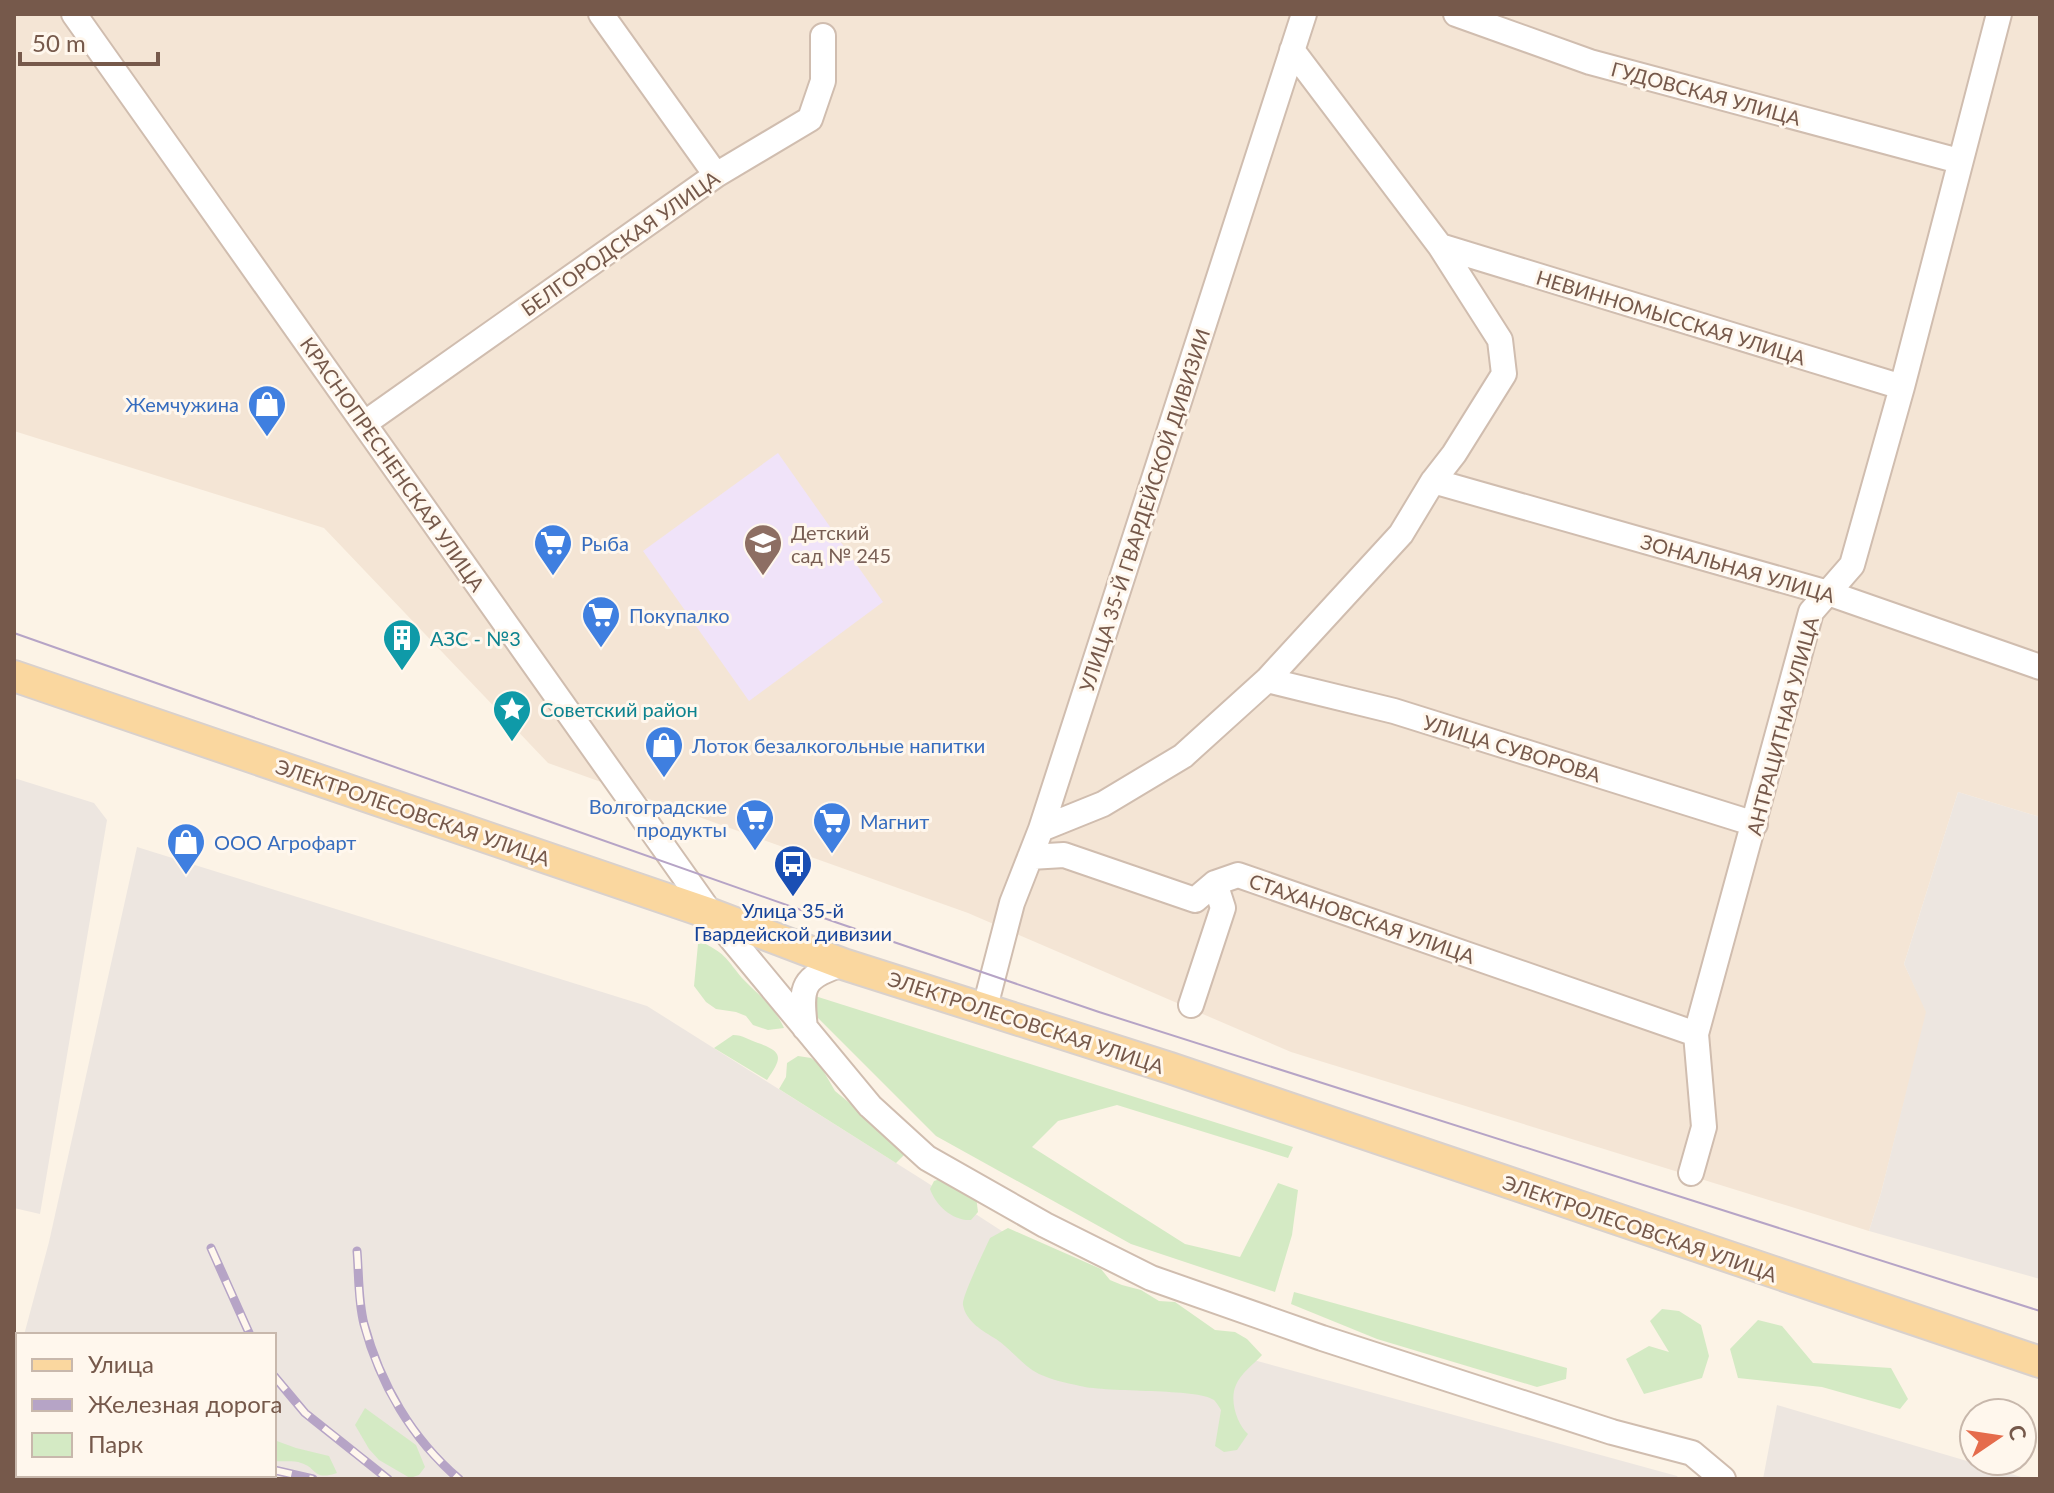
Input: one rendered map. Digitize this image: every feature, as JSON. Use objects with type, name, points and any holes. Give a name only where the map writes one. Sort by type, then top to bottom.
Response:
[{"type":"main road","name":"ЭЛЕКТРОЛЕСОВСКАЯ УЛИЦА","points":[[14,676],[711,914],[843,964],[985,1007],[2040,1362]]},
{"type":"street","name":"КРАСНОПРЕСНЕНСКАЯ УЛИЦА","points":[[74,14],[711,914],[870,1106],[927,1158],[1045,1225],[1151,1278],[1322,1338],[1583,1423],[1692,1453],[1723,1479]]},
{"type":"street","points":[[601,14],[716,175]]},
{"type":"street","name":"УЛИЦА 35-Й ГВАРДЕЙСКОЙ ДИВИЗИИ","points":[[985,1007],[1012,903],[1041,829],[1304,14]]},
{"type":"street","name":"ГУДОВСКАЯ УЛИЦА","points":[[1456,14],[1590,62],[1959,161]]},
{"type":"street","name":"АНТРАЦИТНАЯ УЛИЦА","points":[[1691,1173],[1704,1127],[1696,1034],[1811,612],[1852,565],[1902,387],[1999,14]]},
{"type":"street","name":"БЕЛГОРОДСКАЯ УЛИЦА","points":[[365,423],[716,175],[810,119],[823,81],[823,36]]},
{"type":"street","points":[[1041,829],[1103,804],[1183,756],[1267,680],[1401,534],[1504,374],[1500,340],[1440,246],[1292,50]]},
{"type":"street","name":"НЕВИННОМЫССКАЯ УЛИЦА","points":[[1440,246],[1902,387]]},
{"type":"street","name":"ЗОНАЛЬНАЯ УЛИЦА","points":[[1433,481],[1828,593],[2040,667]]},
{"type":"street","name":"УЛИЦА СУВОРОВА","points":[[1267,680],[1394,711],[1755,824]]},
{"type":"street","name":"СТАХАНОВСКАЯ УЛИЦА","points":[[1030,857],[1064,855],[1195,900],[1215,883],[1238,875],[1696,1034]]},
{"type":"street","points":[[1191,1005],[1223,908],[1215,883]]},
{"type":"street","points":[[805,1028],[801,996],[809,979],[843,964]]},
{"type":"shaded area","points":[[14,14],[2040,14],[2040,817],[1958,792],[1904,964],[1927,1012],[1869,1231],[1291,1052],[968,913],[548,763],[324,528],[14,431]]},
{"type":"shaded area","name":"Детский сад № 245","points":[[778,453],[883,602],[749,701],[643,551]]},
{"type":"shaded area","points":[[14,778],[94,803],[107,820],[40,1214],[14,1208]]},
{"type":"shaded area","points":[[1958,792],[2040,817],[2040,1279],[1869,1231],[1926,1012],[1904,964]]},
{"type":"shaded area","points":[[137,847],[647,1006],[1162,1335],[1679,1479],[14,1479],[16,1370],[16,1477],[276,1477],[276,1333],[25,1333],[49,1242]]},
{"type":"shaded area","points":[[1777,1405],[1958,1458],[1958,1477],[2028,1479],[1763,1479]]},
{"type":"green space","points":[[704,943],[726,958],[770,1006],[784,1028],[768,1030],[753,1025],[746,1016],[716,1009],[706,1002],[694,986],[698,944]]},
{"type":"green space","points":[[815,996],[1293,1147],[1288,1158],[1117,1105],[1058,1121],[1032,1147],[1185,1244],[1240,1257],[1278,1183],[1298,1190],[1292,1235],[1275,1292],[1131,1244],[936,1136],[808,1008]]},
{"type":"green space","points":[[733,1035],[766,1046],[776,1053],[778,1061],[767,1080],[714,1048]]},
{"type":"green space","points":[[798,1056],[811,1058],[820,1065],[835,1091],[908,1151],[896,1163],[779,1089],[786,1077],[787,1063]]},
{"type":"green space","points":[[940,1179],[976,1196],[978,1212],[971,1220],[952,1215],[936,1201],[930,1189],[934,1181]]},
{"type":"green space","points":[[1008,1228],[1101,1269],[1110,1280],[1141,1290],[1159,1301],[1175,1302],[1215,1330],[1235,1332],[1247,1339],[1262,1355],[1241,1377],[1234,1391],[1235,1411],[1248,1434],[1237,1450],[1224,1452],[1215,1446],[1221,1410],[1214,1400],[1190,1394],[1093,1388],[1049,1378],[1028,1367],[971,1321],[963,1305],[969,1284],[990,1238]]},
{"type":"green space","points":[[1294,1292],[1567,1368],[1566,1379],[1537,1387],[1377,1339],[1291,1304]]},
{"type":"green space","points":[[1662,1309],[1679,1311],[1701,1325],[1709,1356],[1702,1378],[1644,1394],[1626,1359],[1649,1346],[1669,1352],[1650,1321]]},
{"type":"green space","points":[[1758,1320],[1782,1326],[1813,1363],[1891,1368],[1908,1399],[1900,1409],[1822,1387],[1738,1378],[1730,1349]]},
{"type":"green space","points":[[365,1408],[416,1445],[425,1467],[419,1475],[410,1478],[379,1460],[369,1449],[355,1425]]},
{"type":"green space","points":[[276,1441],[329,1456],[337,1473],[319,1475],[298,1462],[276,1461]]},
{"type":"tram line","points":[[14,633],[1099,1012],[2040,1311]]},
{"type":"railway","points":[[211,1248],[249,1333]]},
{"type":"railway","points":[[357,1251],[362,1315],[379,1368],[413,1428],[459,1479]]},
{"type":"railway","points":[[276,1378],[305,1413],[388,1479]]},
{"type":"railway","points":[[276,1470],[313,1479]]},
{"type":"railway","points":[[88,1479],[139,1477]]},
{"type":"railway","points":[[246,1477],[254,1479]]},
{"type":"place","name":"Жемчужина","points":[[267,438]]},
{"type":"place","name":"Рыба","points":[[553,577]]},
{"type":"place","name":"Детский сад № 245","points":[[763,577]]},
{"type":"place","name":"Покупалко","points":[[601,649]]},
{"type":"place","name":"АЗС - №3","points":[[402,672]]},
{"type":"place","name":"Советский район","points":[[512,743]]},
{"type":"place","name":"Лоток безалкогольные напитки","points":[[664,779]]},
{"type":"place","name":"Волгоградские продукты","points":[[755,852]]},
{"type":"place","name":"Магнит","points":[[832,855]]},
{"type":"place","name":"ООО Агрофарт","points":[[186,876]]},
{"type":"place","name":"Улица 35-й Гвардейской дивизии","points":[[793,898]]}]
